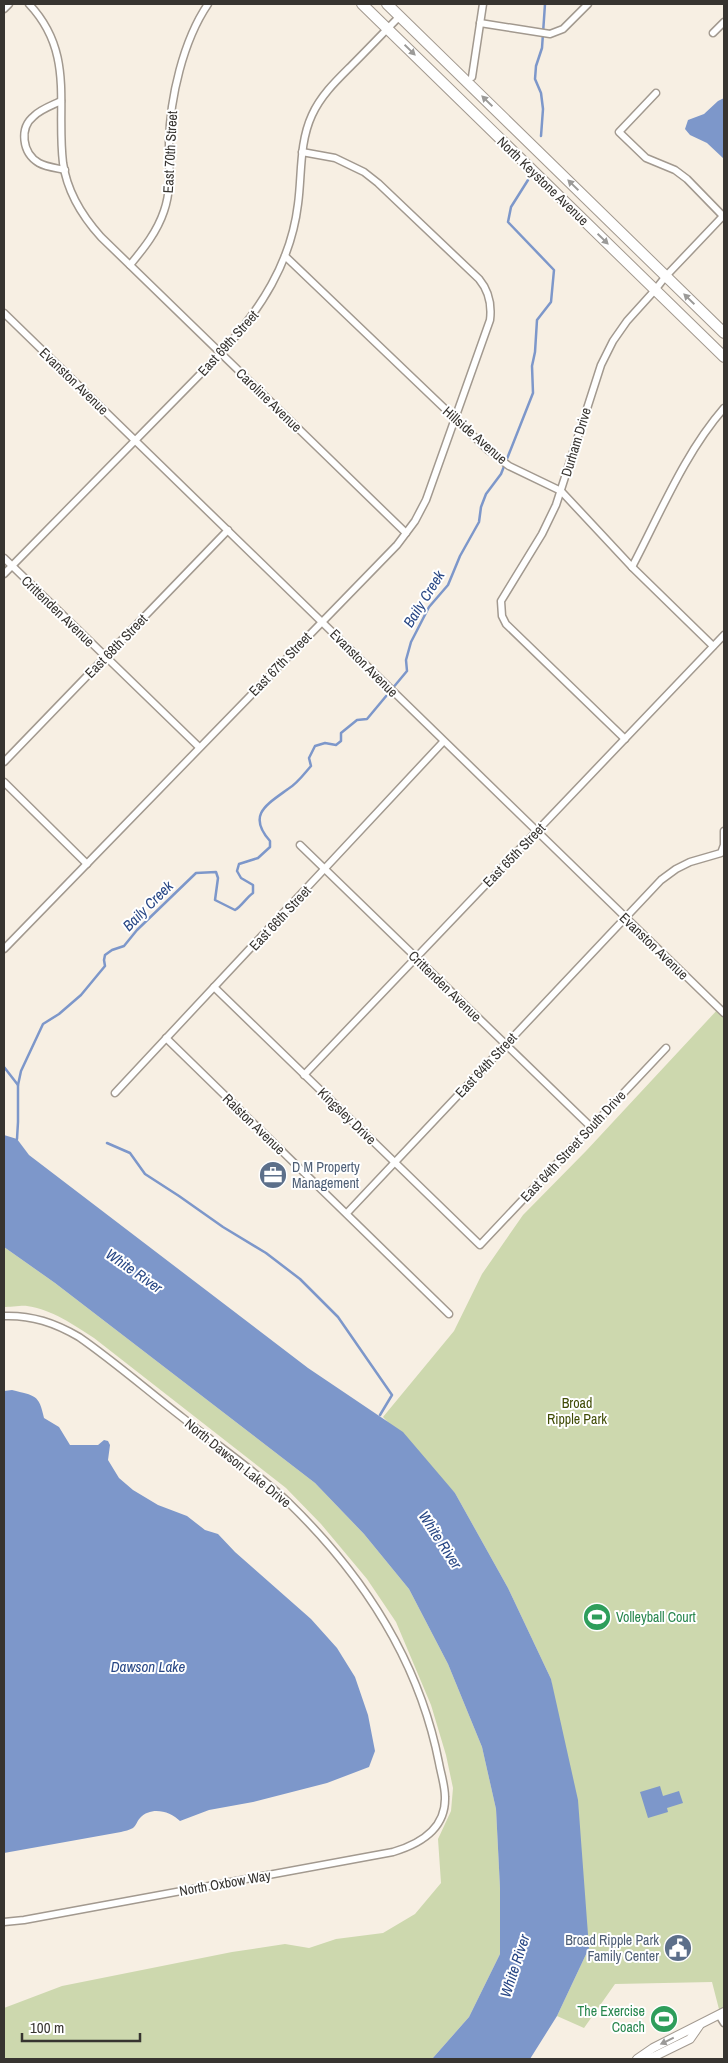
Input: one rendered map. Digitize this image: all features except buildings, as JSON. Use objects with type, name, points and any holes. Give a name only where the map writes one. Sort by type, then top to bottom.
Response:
[{"type":"main road","name":"North Keystone Avenue","points":[[362,4],[543,181],[660,283],[724,333]]},
{"type":"main road","name":"North Keystone Avenue","points":[[387,4],[548,161],[660,283],[724,357]]},
{"type":"street","points":[[4,9],[9,4]]},
{"type":"street","name":"Caroline Avenue","points":[[29,4],[42,20],[55,44],[60,65],[65,170],[70,188],[83,214],[101,237],[130,266],[406,534]]},
{"type":"street","name":"East 70th Street","points":[[130,266],[153,236],[164,213],[170,188],[170,121],[173,96],[185,53],[208,4]]},
{"type":"street","points":[[472,77],[483,4]]},
{"type":"street","points":[[480,24],[550,34],[563,29],[588,4]]},
{"type":"street","name":"East 69th Street","points":[[4,574],[221,353],[240,333],[259,308],[274,283],[293,232],[298,204],[302,152],[309,121],[322,98],[400,16]]},
{"type":"street","points":[[713,33],[724,22]]},
{"type":"street","points":[[656,93],[619,132],[646,158],[675,170],[687,179],[724,216]]},
{"type":"street","points":[[61,101],[34,116],[25,129],[24,138],[27,150],[33,159],[44,166],[65,170]]},
{"type":"street","name":"East 67th Street","points":[[4,949],[397,545],[406,534],[426,500],[489,322],[491,306],[488,295],[480,281],[376,180],[345,161],[324,155],[302,152]]},
{"type":"street","name":"Durham Drive","points":[[625,739],[508,625],[502,616],[500,608],[504,595],[550,518],[561,491],[582,420],[605,357],[622,327],[660,283],[724,216]]},
{"type":"street","name":"Hillside Avenue","points":[[285,256],[455,419],[501,460],[509,466],[561,491],[632,567],[713,646]]},
{"type":"street","name":"Evanston Avenue","points":[[4,313],[443,742],[537,830],[724,1013]]},
{"type":"street","points":[[632,567],[690,457],[724,408]]},
{"type":"street","name":"East 68th Street","points":[[4,762],[228,530]]},
{"type":"street","name":"Crittenden Avenue","points":[[4,558],[199,747]]},
{"type":"street","name":"East 65th Street","points":[[304,1075],[724,635]]},
{"type":"street","name":"East 66th Street","points":[[116,1093],[443,742]]},
{"type":"street","points":[[4,782],[87,864]]},
{"type":"street","name":"East 64th Street","points":[[346,1213],[661,880],[690,862],[718,855],[723,850],[724,831]]},
{"type":"street","name":"Crittenden Avenue","points":[[300,845],[590,1127]]},
{"type":"street","name":"Kingsley Drive","points":[[214,987],[480,1245]]},
{"type":"street","name":"Ralston Avenue","points":[[166,1038],[449,1314]]},
{"type":"street","name":"East 64th Street South Drive","points":[[480,1245],[666,1048]]},
{"type":"street","name":"North Dawson Lake Drive","points":[[4,1316],[33,1318],[49,1322],[70,1331],[91,1345],[289,1503],[349,1570],[391,1630],[407,1661],[436,1747],[445,1791],[443,1810],[437,1824]]},
{"type":"street","name":"North Oxbow Way","points":[[4,1922],[24,1920],[393,1852],[412,1846],[425,1839],[437,1824]]},
{"type":"street","points":[[637,2059],[653,2048],[722,2013],[724,2023]]},
{"type":"street","points":[[649,2059],[690,2038],[699,2026]]},
{"type":"green space","name":"Broad Ripple Park","points":[[719,1008],[724,1013],[724,2014],[721,2017],[712,1982],[615,1984],[584,2028],[557,2016],[589,1948],[551,1679],[508,1588],[455,1493],[383,1417],[454,1331],[482,1274],[523,1215],[586,1151]]},
{"type":"green space","points":[[4,1247],[55,1283],[315,1483],[364,1534],[409,1589],[448,1664],[482,1747],[496,1809],[500,1888],[500,1954],[469,2017],[432,2059],[4,2059],[4,2008],[62,1986],[232,1952],[285,1944],[309,1948],[336,1939],[383,1933],[415,1914],[441,1883],[438,1839],[451,1811],[453,1788],[446,1755],[431,1705],[396,1622],[367,1579],[321,1524],[286,1488],[94,1338],[45,1310],[25,1306],[4,1307]]},
{"type":"water","points":[[724,98],[724,159],[707,143],[690,135],[685,129],[688,120],[704,114]]},
{"type":"water","name":"White River","points":[[4,1135],[17,1139],[29,1155],[308,1368],[403,1432],[455,1493],[508,1588],[551,1679],[578,1800],[589,1948],[557,2016],[530,2059],[432,2059],[469,2017],[500,1954],[500,1888],[496,1809],[482,1747],[448,1664],[409,1589],[364,1534],[315,1483],[55,1283],[4,1247]]},
{"type":"water","name":"Dawson Lake","points":[[12,1390],[35,1397],[40,1404],[44,1418],[59,1427],[70,1445],[98,1445],[104,1440],[108,1441],[110,1445],[108,1460],[119,1478],[133,1490],[158,1505],[187,1516],[205,1530],[218,1534],[235,1552],[311,1619],[337,1648],[355,1677],[368,1715],[375,1751],[369,1767],[327,1783],[253,1802],[209,1810],[180,1821],[166,1812],[149,1812],[140,1818],[133,1828],[121,1832],[4,1853],[4,1391]]},
{"type":"water","points":[[660,1786],[663,1796],[679,1791],[683,1803],[667,1808],[668,1812],[648,1818],[640,1792]]},
{"type":"waterway","name":"Baily Creek","points":[[541,136],[543,109],[541,93],[535,79],[536,66],[542,48],[545,4]]},
{"type":"waterway","name":"Baily Creek","points":[[17,1139],[18,1085],[21,1071],[43,1024],[59,1014],[81,995],[105,966],[105,955],[112,950],[124,946],[137,930],[196,873],[216,872],[218,878],[215,900],[235,910],[240,906],[253,893],[253,885],[241,878],[237,871],[239,864],[258,858],[270,847],[270,841],[260,824],[262,811],[300,779],[311,766],[309,758],[315,746],[325,743],[336,745],[341,741],[341,733],[357,720],[367,719],[407,671],[406,660],[411,642],[429,607],[448,585],[460,556],[479,522],[481,507],[486,494],[501,474],[533,393],[532,366],[537,320],[551,302],[554,270],[508,222],[511,207],[528,180]]},
{"type":"waterway","points":[[4,1067],[18,1085]]},
{"type":"waterway","points":[[107,1143],[130,1153],[145,1174],[223,1227],[266,1253],[300,1279],[338,1317],[392,1395],[380,1415]]},
{"type":"place","name":"D M Property Management","points":[[273,1175]]},
{"type":"place","name":"Volleyball Court","points":[[597,1617]]},
{"type":"place","name":"Broad Ripple Park Family Center","points":[[678,1948]]},
{"type":"place","name":"The Exercise Coach","points":[[664,2019]]}]
